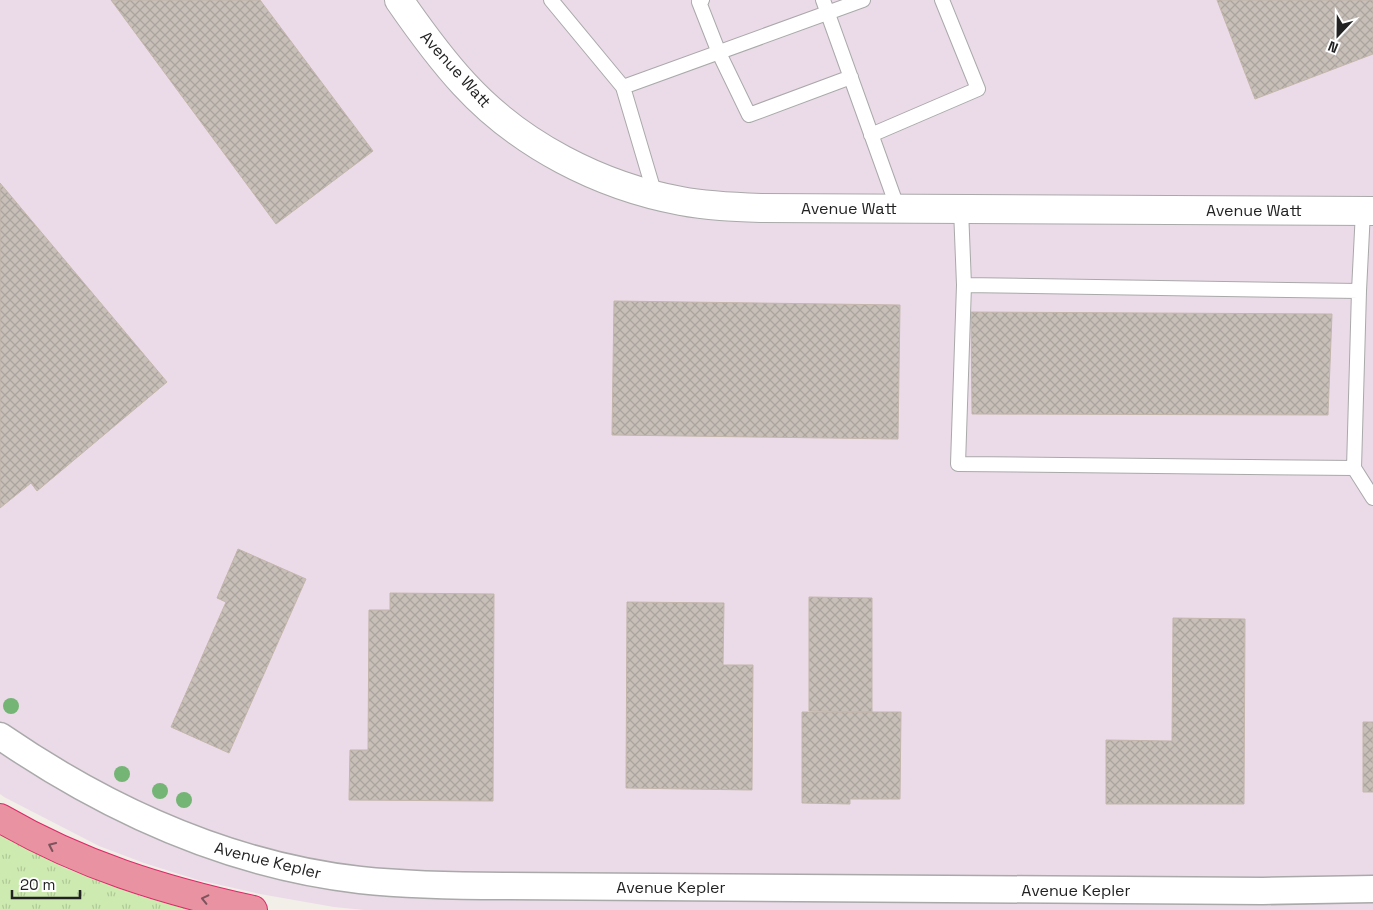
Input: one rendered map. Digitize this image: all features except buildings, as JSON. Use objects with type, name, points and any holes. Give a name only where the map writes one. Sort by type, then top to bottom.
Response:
[{"type":"highway","points":[[0,818],[47,843],[114,872],[184,894],[253,910]]},
{"type":"street","name":"Avenue Watt","points":[[399,0],[430,43],[465,84],[506,122],[553,154],[576,166],[654,195],[705,205],[732,207],[1368,211]]},
{"type":"street","name":"Avenue Kepler","points":[[0,736],[62,777],[117,807],[152,823],[220,848],[254,858],[292,868],[358,880],[425,885],[486,886],[1263,891],[1373,889]]},
{"type":"lane","points":[[551,0],[623,87],[654,195]]},
{"type":"lane","points":[[702,0],[699,2],[719,53],[748,115],[851,77]]},
{"type":"lane","points":[[623,87],[719,53],[826,6],[863,0]]},
{"type":"lane","points":[[871,135],[978,89],[942,0]]},
{"type":"lane","points":[[826,6],[898,209]]},
{"type":"lane","points":[[961,209],[964,285],[958,464],[1354,468]]},
{"type":"lane","points":[[1368,211],[1359,291],[1354,468],[1373,498]]},
{"type":"lane","points":[[964,285],[1359,291]]},
{"type":"shaded area","points":[[0,0],[1373,0],[1373,910],[364,910],[334,907],[260,894],[198,880],[99,846],[4,797],[0,794]]},
{"type":"green space","points":[[0,834],[65,868],[143,897],[196,910],[0,910]]}]
